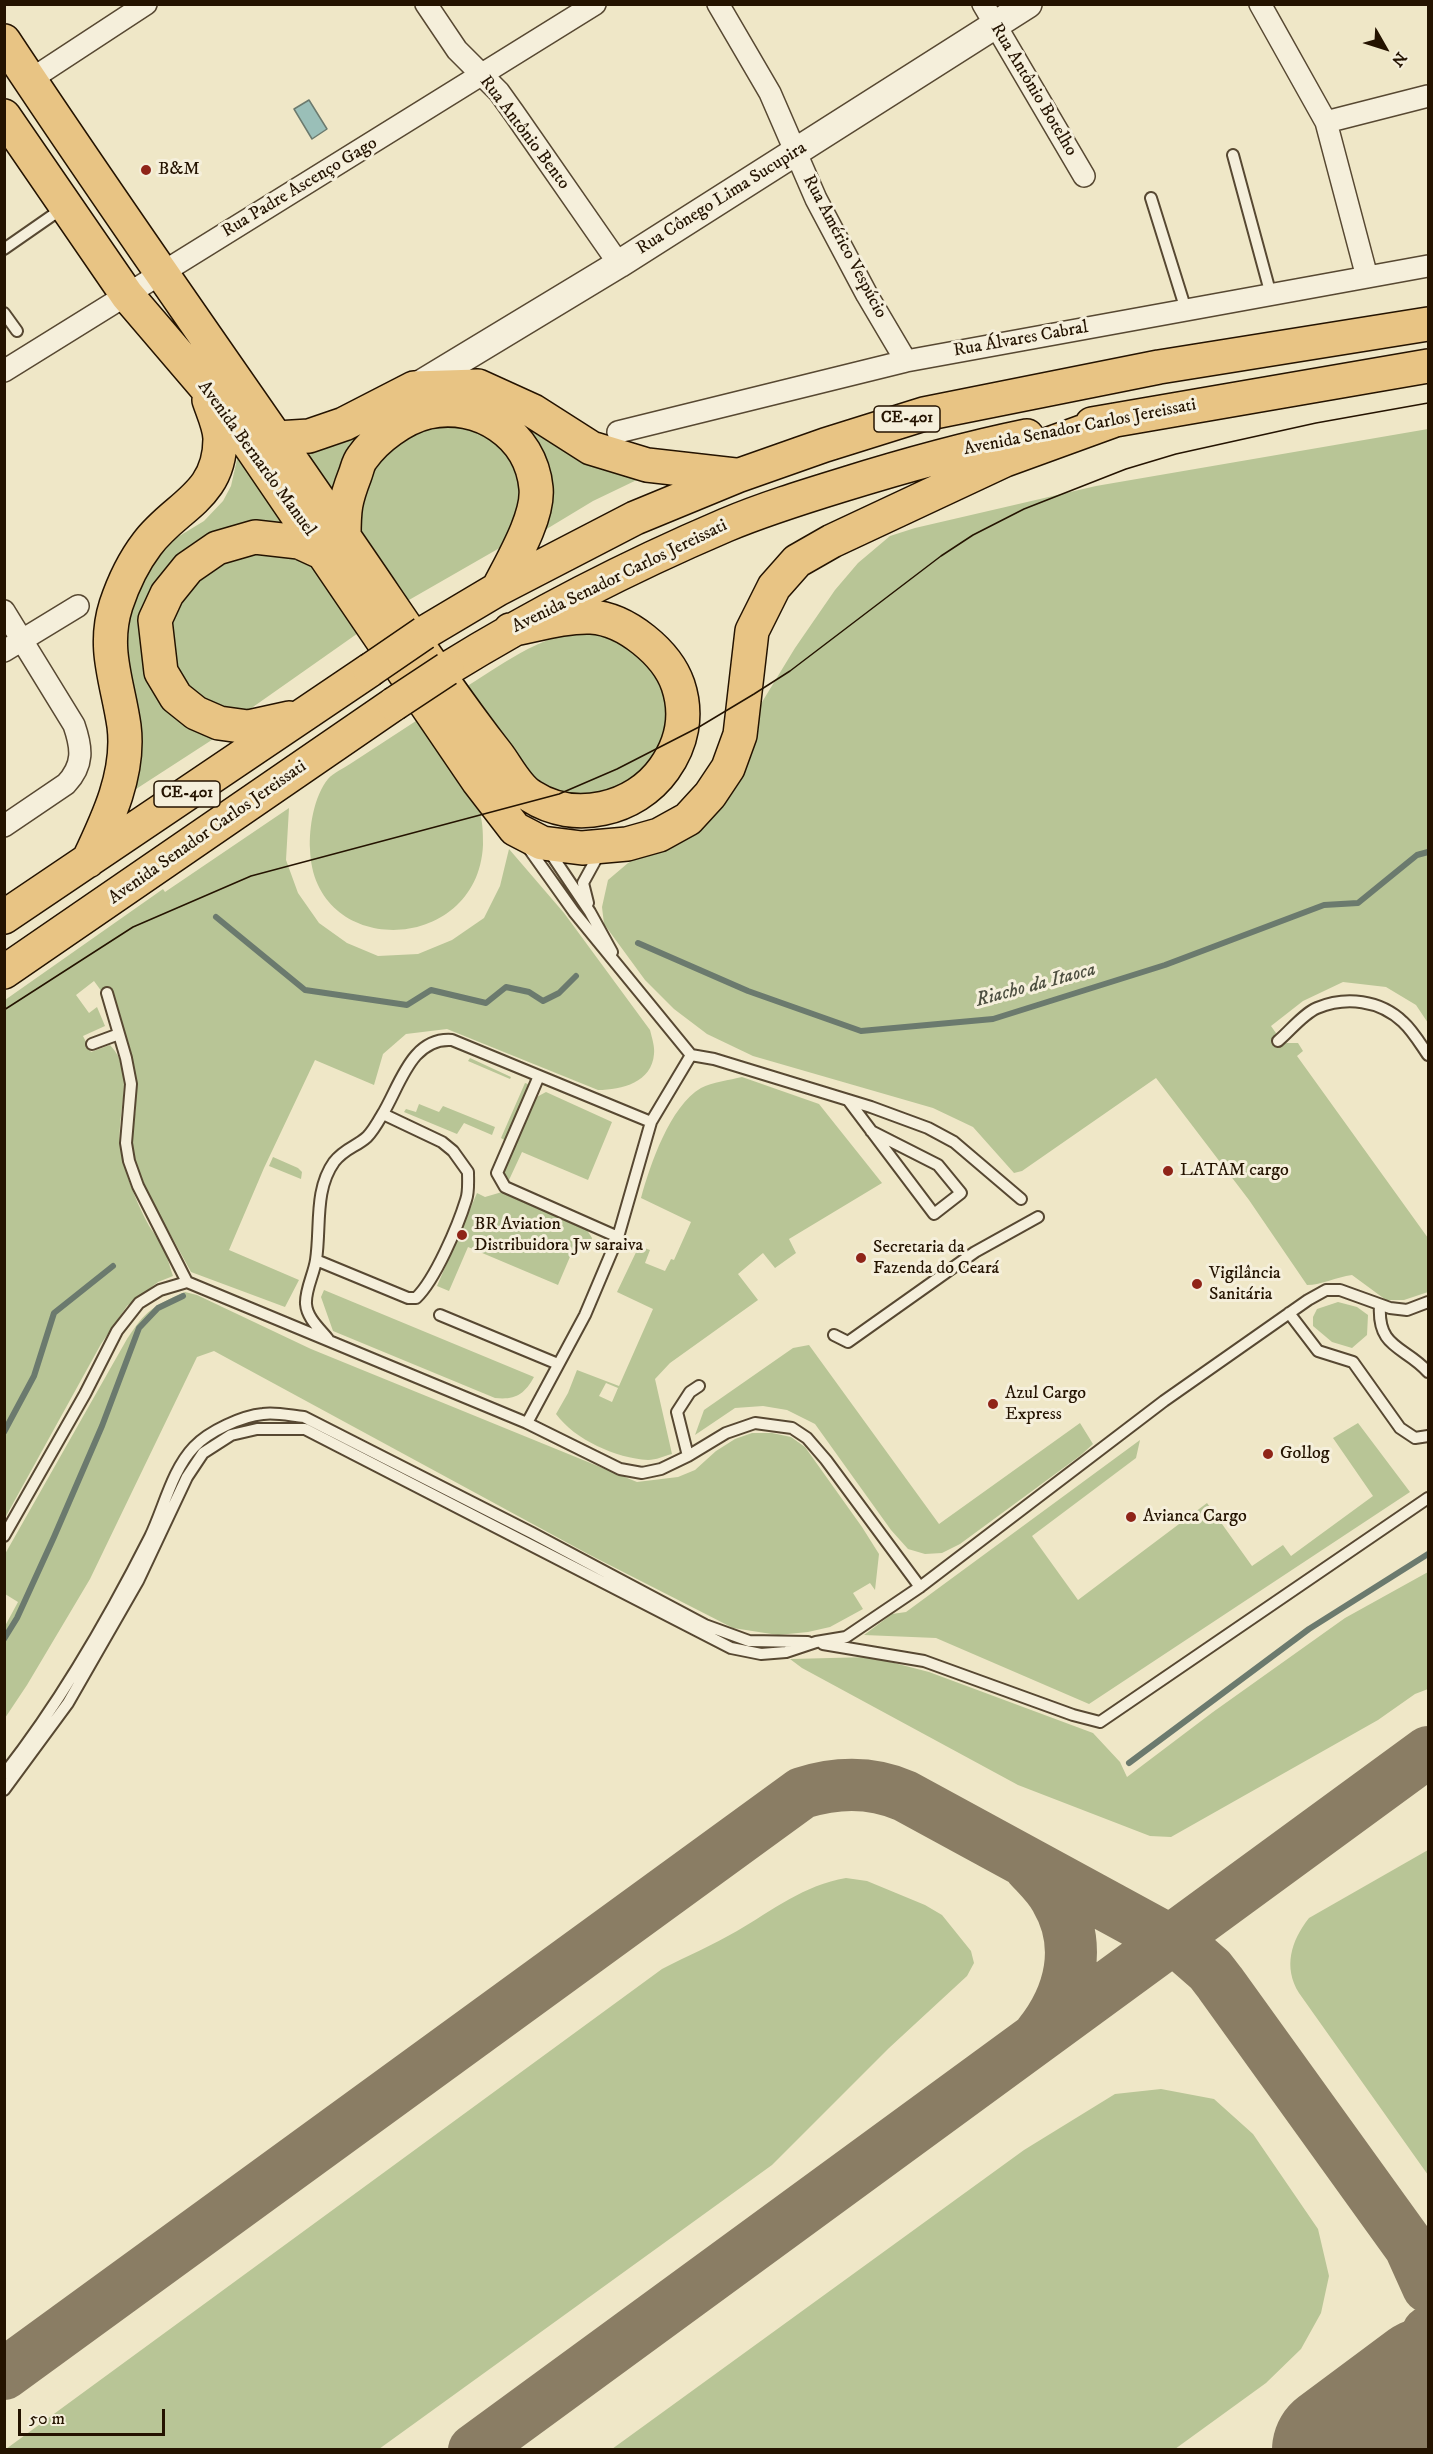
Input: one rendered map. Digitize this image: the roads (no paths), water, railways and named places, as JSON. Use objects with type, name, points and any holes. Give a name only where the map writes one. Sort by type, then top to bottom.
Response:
[{"type":"main road","name":"Avenida Bernardo Manuel","points":[[4,41],[160,273],[277,438],[334,545],[488,778],[528,832]]},
{"type":"main road","name":"Avenida Bernardo Manuel","points":[[4,116],[127,295],[227,412],[334,545],[528,795],[550,806],[570,810],[597,810],[617,805],[640,795],[674,756],[682,734],[684,705],[678,683],[668,664],[648,644],[621,626],[591,617],[510,630]]},
{"type":"main road","name":"CE-401","points":[[4,918],[424,633],[498,589],[636,518],[737,476],[924,414],[1159,367],[1428,324]]},
{"type":"main road","name":"Avenida Senador Carlos Jereissati","points":[[4,972],[394,704],[510,630],[655,556],[728,524],[784,503],[970,448],[1115,420],[1428,366]]},
{"type":"main road","points":[[277,438],[309,436],[344,424],[414,388],[478,386],[532,411],[591,448],[647,465],[737,476]]},
{"type":"main road","points":[[88,861],[111,808],[119,783],[124,754],[124,727],[111,665],[111,632],[116,605],[130,572],[148,543],[203,491],[214,472],[220,437],[206,387]]},
{"type":"main road","points":[[302,715],[248,727],[219,723],[196,713],[176,697],[161,672],[155,620],[167,594],[188,568],[217,548],[255,537],[334,545],[345,502],[361,459],[390,429],[427,412],[462,410],[490,419],[516,438],[531,466],[537,489],[531,518],[520,547],[498,589]]},
{"type":"main road","points":[[528,832],[582,848],[627,844],[659,836],[688,819],[710,795],[728,768],[740,735],[752,631],[774,587],[796,561],[832,541],[1005,460],[1115,420]]},
{"type":"street","points":[[30,80],[146,4]]},
{"type":"street","name":"Rua Antônio Bento","points":[[426,4],[457,50],[483,76],[514,113],[619,264]]},
{"type":"street","name":"Rua Padre Ascenço Gago","points":[[4,371],[483,76],[595,4]]},
{"type":"street","name":"Rua Américo Vespúcio","points":[[718,4],[770,93],[816,199],[867,295],[906,361]]},
{"type":"street","name":"Rua Cônego Lima Sucupira","points":[[414,388],[619,264],[795,153],[989,15],[1028,4]]},
{"type":"street","points":[[1260,4],[1326,122],[1367,277]]},
{"type":"street","name":"Rua Antônio Botelho","points":[[989,15],[1084,176]]},
{"type":"street","points":[[1326,122],[1428,96]]},
{"type":"street","name":"Rua Álvares Cabral","points":[[618,432],[906,361],[1428,266]]},
{"type":"street","points":[[4,651],[78,606]]},
{"type":"street","points":[[4,611],[74,725],[81,745],[81,757],[77,769],[66,784],[4,826]]},
{"type":"lane","points":[[1233,154],[1271,295]]},
{"type":"lane","points":[[1151,198],[1186,310]]},
{"type":"lane","points":[[4,249],[66,206]]},
{"type":"lane","points":[[4,314],[16,331]]},
{"type":"lane","points":[[459,706],[488,778]]},
{"type":"lane","points":[[528,832],[590,912],[627,978]]},
{"type":"lane","points":[[528,832],[574,912],[691,1055],[714,1059],[848,1100],[928,1128],[954,1142],[1021,1199]]},
{"type":"lane","points":[[590,912],[583,883],[604,846]]},
{"type":"lane","points":[[107,993],[131,1084],[126,1143],[129,1161],[138,1186],[187,1282]]},
{"type":"lane","points":[[1278,1041],[1316,1009],[1348,1000],[1368,1003],[1387,1010],[1404,1023],[1428,1055]]},
{"type":"lane","points":[[92,1044],[119,1035]]},
{"type":"lane","points":[[329,1341],[310,1317],[306,1305],[316,1260],[321,1193],[333,1164],[352,1145],[368,1137],[412,1059],[428,1044],[442,1039],[452,1040],[651,1122]]},
{"type":"lane","points":[[527,1424],[585,1315],[618,1237],[651,1122],[691,1055]]},
{"type":"lane","points":[[539,1076],[497,1173],[505,1187],[618,1237]]},
{"type":"lane","points":[[848,1100],[871,1131],[934,1214],[961,1193],[938,1166],[871,1131]]},
{"type":"lane","points":[[316,1260],[408,1298],[416,1298],[426,1289],[434,1275],[467,1199],[468,1172],[453,1151],[442,1142],[383,1114]]},
{"type":"lane","points":[[834,1335],[848,1342],[975,1251],[1038,1217]]},
{"type":"lane","points":[[4,1536],[86,1394],[117,1331],[139,1303],[160,1290],[187,1282],[527,1424],[620,1469],[642,1473],[661,1469],[726,1433],[755,1423],[778,1424],[792,1428],[807,1437],[826,1460],[920,1587]]},
{"type":"lane","points":[[4,1790],[68,1703],[138,1581],[187,1477],[203,1453],[231,1435],[257,1429],[305,1430],[731,1648],[761,1654],[786,1652],[816,1642],[846,1637],[920,1587],[1164,1401],[1289,1313],[1326,1290],[1340,1290],[1380,1305],[1407,1310],[1428,1302]]},
{"type":"lane","points":[[1380,1305],[1378,1323],[1393,1347],[1428,1372]]},
{"type":"lane","points":[[1289,1313],[1318,1350],[1353,1362],[1400,1428],[1415,1438],[1428,1436]]},
{"type":"lane","points":[[440,1315],[558,1364]]},
{"type":"lane","points":[[688,1456],[677,1412],[690,1392],[699,1386]]},
{"type":"lane","points":[[4,1774],[79,1665],[150,1537],[179,1470],[194,1447],[220,1428],[264,1414],[304,1418],[532,1533],[705,1626],[749,1641],[816,1642],[924,1661],[1073,1715],[1100,1722],[1428,1498]]},
{"type":"water","points":[[309,100],[327,129],[312,139],[294,109]]},
{"type":"waterway","name":"Riacho da Itaoca","points":[[638,943],[748,991],[861,1031],[993,1019],[1165,965],[1324,905],[1358,903],[1417,855],[1428,852]]},
{"type":"waterway","name":"Riacho da Itaoca","points":[[216,917],[305,990],[407,1005],[431,990],[486,1003],[506,987],[529,992],[543,1001],[559,993],[576,976]]},
{"type":"waterway","points":[[4,1432],[34,1376],[54,1313],[113,1266]]},
{"type":"waterway","points":[[4,1639],[17,1618],[54,1537],[102,1426],[139,1328],[158,1308],[183,1296]]},
{"type":"waterway","points":[[1129,1763],[1309,1629],[1428,1554]]},
{"type":"tram line","points":[[4,1010],[133,927],[251,876],[559,794],[617,769],[699,727],[754,694],[790,671],[941,556],[973,535],[1024,509],[1126,469],[1176,454],[1316,423],[1428,403]]},
{"type":"place","name":"B&M","points":[[146,170]]},
{"type":"place","name":"LATAM cargo","points":[[1168,1171]]},
{"type":"place","name":"BR Aviation Distribuidora Jw saraiva","points":[[462,1235]]},
{"type":"place","name":"Secretaria da Fazenda do Ceará","points":[[861,1258]]},
{"type":"place","name":"Vigilância Sanitária","points":[[1197,1284]]},
{"type":"place","name":"Azul Cargo Express","points":[[993,1404]]},
{"type":"place","name":"Gollog","points":[[1268,1454]]},
{"type":"place","name":"Avianca Cargo","points":[[1131,1517]]}]
